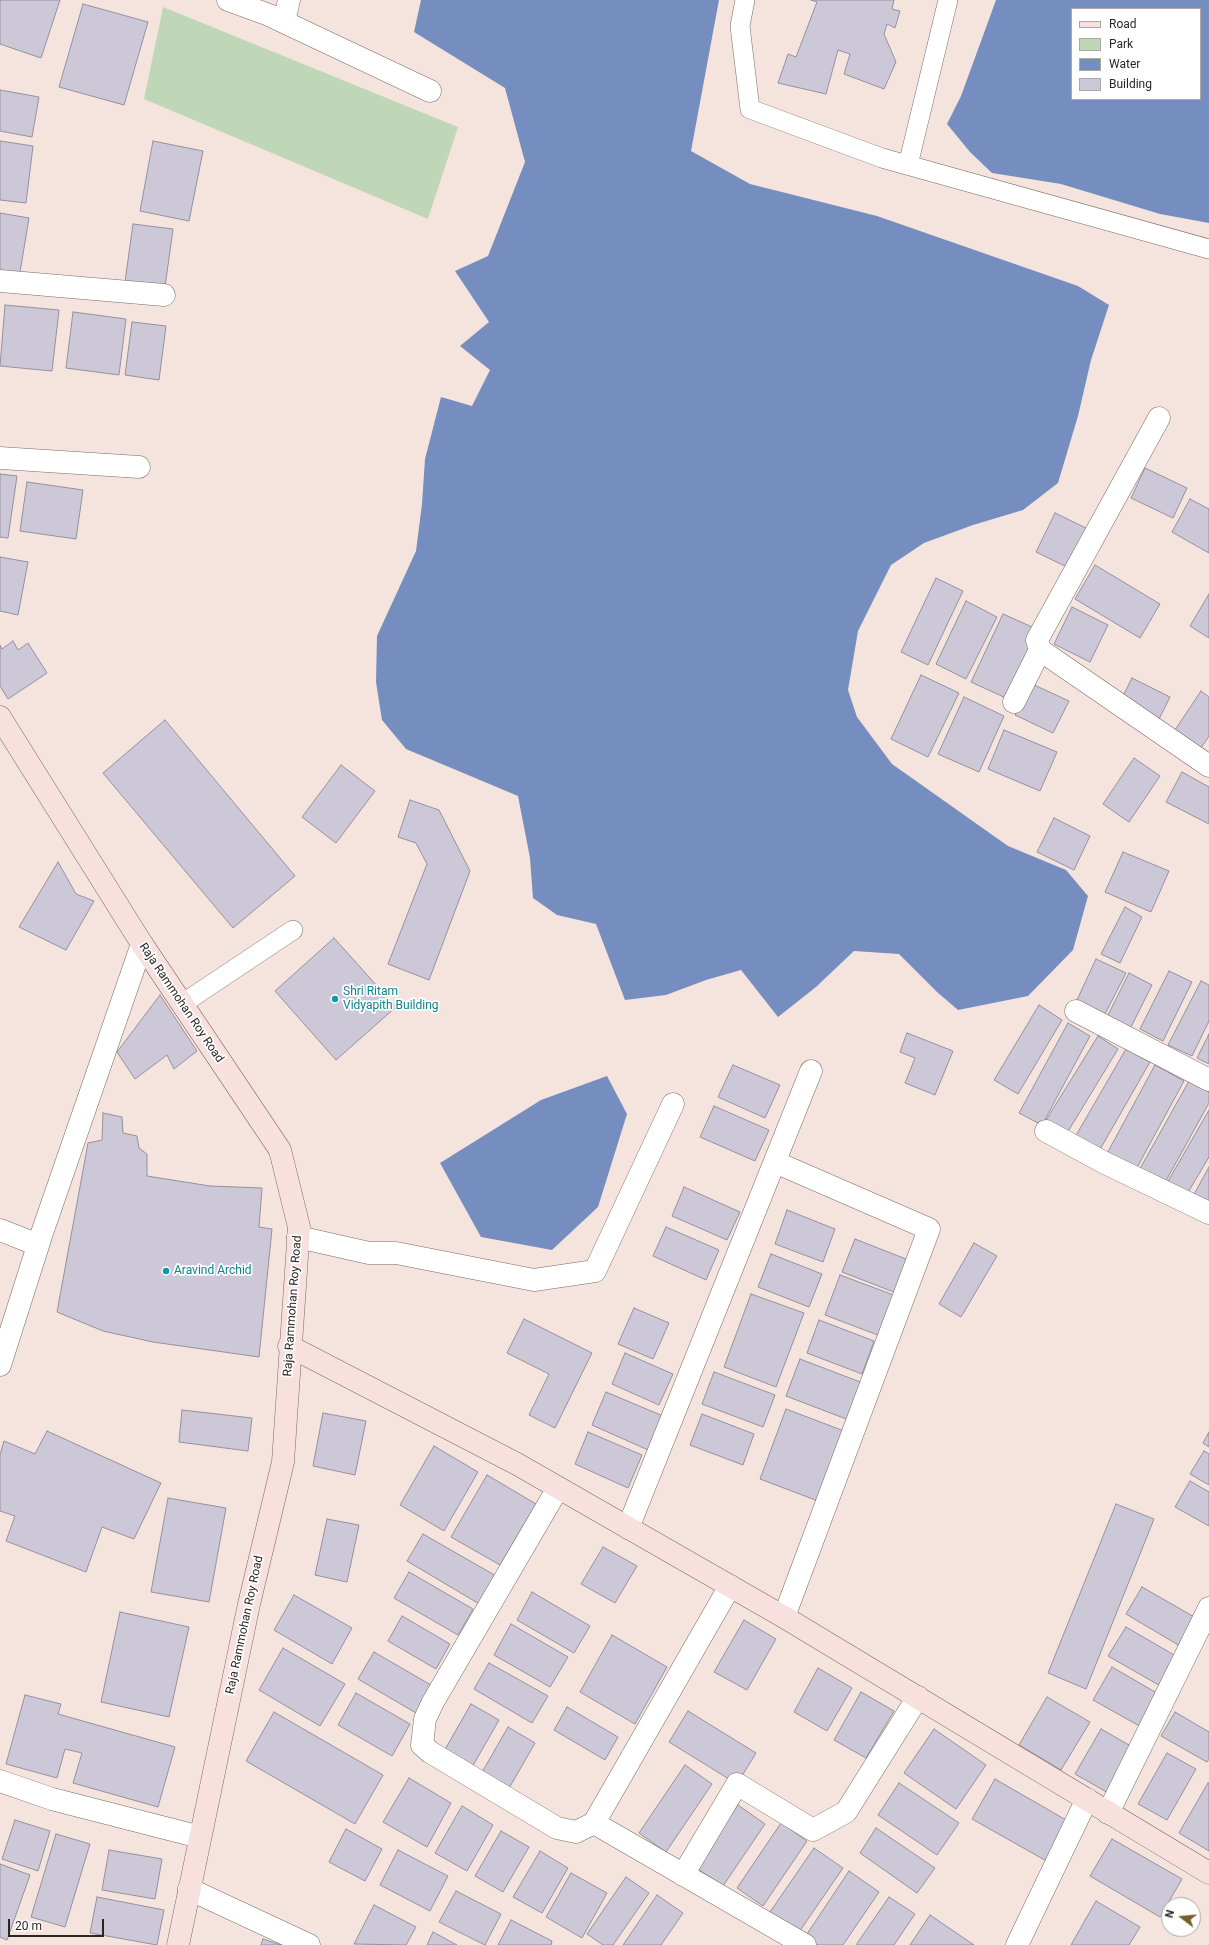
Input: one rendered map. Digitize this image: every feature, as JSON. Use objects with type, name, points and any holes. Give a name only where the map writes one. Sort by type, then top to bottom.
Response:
[{"type":"main road","name":"Raja Rammohan Roy Road","points":[[0,717],[142,944],[280,1150],[299,1227],[289,1346],[283,1462],[248,1604],[178,1945]]},
{"type":"main road","points":[[289,1346],[517,1464],[730,1586],[918,1697],[1209,1873]]},
{"type":"street","points":[[228,0],[284,22],[430,91]]},
{"type":"street","points":[[284,22],[289,0]]},
{"type":"street","points":[[0,281],[164,295]]},
{"type":"street","points":[[1159,418],[1037,640],[1040,650],[1209,766]]},
{"type":"street","points":[[0,458],[139,467]]},
{"type":"street","points":[[1014,702],[1040,650]]},
{"type":"street","points":[[2,1350],[142,944]]},
{"type":"street","points":[[1076,1011],[1209,1080]]},
{"type":"street","points":[[628,1528],[811,1071]]},
{"type":"street","points":[[298,1237],[369,1253],[396,1253],[534,1280],[595,1271],[673,1104]]},
{"type":"street","points":[[1046,1131],[1105,1164],[1209,1213]]},
{"type":"street","points":[[775,1162],[929,1229],[784,1617]]},
{"type":"street","points":[[0,1230],[38,1245]]},
{"type":"street","points":[[558,1488],[433,1702],[425,1719],[422,1745],[430,1752],[557,1828],[576,1832],[594,1823],[730,1586]]},
{"type":"street","points":[[1108,1813],[1209,1608]]},
{"type":"street","points":[[683,1875],[737,1784],[813,1830],[846,1812],[918,1697]]},
{"type":"street","points":[[0,1781],[52,1799],[200,1837]]},
{"type":"street","points":[[1017,1945],[1087,1799]]},
{"type":"street","points":[[594,1823],[805,1945]]},
{"type":"street","points":[[190,1889],[309,1945]]},
{"type":"lane","points":[[745,0],[740,26],[750,109],[882,158],[1209,249]]},
{"type":"lane","points":[[908,165],[948,0]]},
{"type":"lane","points":[[182,1004],[293,930]]},
{"type":"green space","points":[[163,7],[458,127],[428,219],[144,99]]},
{"type":"water","points":[[421,0],[719,0],[691,151],[750,184],[877,216],[1078,286],[1109,305],[1091,360],[1078,416],[1058,483],[1023,510],[973,525],[924,543],[891,565],[858,631],[848,690],[857,717],[892,764],[1008,846],[1066,870],[1088,896],[1073,950],[1028,996],[958,1010],[937,992],[899,954],[854,951],[816,987],[778,1017],[741,970],[706,980],[666,995],[625,1000],[596,924],[557,915],[533,898],[530,858],[518,796],[406,749],[382,720],[376,682],[377,636],[416,551],[422,504],[425,459],[441,397],[472,406],[490,370],[460,346],[489,322],[455,271],[488,256],[525,162],[505,88],[414,32]]},
{"type":"water","points":[[996,0],[1209,0],[1209,223],[1160,214],[1061,184],[992,173],[970,152],[947,124],[961,96]]},
{"type":"water","points":[[607,1076],[627,1114],[598,1207],[552,1250],[481,1237],[440,1163],[541,1100]]},
{"type":"building","points":[[0,0],[60,0],[41,58],[0,44]]},
{"type":"building","points":[[811,0],[894,0],[892,9],[900,11],[895,28],[887,24],[884,34],[896,62],[884,89],[844,74],[850,54],[838,50],[826,94],[778,83],[788,54],[796,57],[817,2]]},
{"type":"building","points":[[83,4],[148,22],[124,105],[59,87]]},
{"type":"building","points":[[0,90],[39,97],[32,137],[0,131]]},
{"type":"building","points":[[0,141],[33,146],[26,203],[0,200]]},
{"type":"building","points":[[153,141],[203,151],[189,221],[140,211]]},
{"type":"building","points":[[0,213],[29,218],[19,278],[0,275]]},
{"type":"building","points":[[133,224],[173,229],[164,294],[124,289]]},
{"type":"building","points":[[5,305],[59,310],[52,371],[0,366]]},
{"type":"building","points":[[73,312],[126,319],[119,375],[66,368]]},
{"type":"building","points":[[132,322],[166,326],[159,380],[125,375]]},
{"type":"building","points":[[1145,468],[1187,488],[1173,518],[1131,498]]},
{"type":"building","points":[[0,474],[17,476],[8,538],[0,537]]},
{"type":"building","points":[[27,482],[83,490],[76,539],[20,531]]},
{"type":"building","points":[[1190,499],[1209,509],[1209,553],[1172,532]]},
{"type":"building","points":[[1055,513],[1090,530],[1071,569],[1036,552]]},
{"type":"building","points":[[0,557],[28,562],[18,615],[0,611]]},
{"type":"building","points":[[1095,565],[1160,604],[1140,638],[1075,599]]},
{"type":"building","points":[[936,578],[963,591],[928,665],[901,652]]},
{"type":"building","points":[[1209,594],[1209,638],[1190,626]]},
{"type":"building","points":[[966,601],[997,617],[966,679],[936,664]]},
{"type":"building","points":[[1072,607],[1108,625],[1090,662],[1054,644]]},
{"type":"building","points":[[1003,614],[1041,631],[1008,699],[971,682]]},
{"type":"building","points":[[13,641],[18,650],[28,643],[47,673],[8,699],[0,686],[0,645],[2,649]]},
{"type":"building","points":[[921,675],[959,693],[928,757],[891,739]]},
{"type":"building","points":[[1132,678],[1170,697],[1158,721],[1120,702]]},
{"type":"building","points":[[1030,683],[1069,701],[1053,733],[1015,715]]},
{"type":"building","points":[[1201,691],[1209,697],[1209,736],[1197,754],[1171,736]]},
{"type":"building","points":[[964,697],[1004,716],[979,772],[938,754]]},
{"type":"building","points":[[165,720],[295,876],[233,928],[103,773]]},
{"type":"building","points":[[1004,730],[1057,752],[1040,791],[988,769]]},
{"type":"building","points":[[1134,758],[1160,776],[1129,822],[1103,804]]},
{"type":"building","points":[[341,765],[375,791],[336,843],[302,817]]},
{"type":"building","points":[[1182,772],[1209,787],[1209,824],[1166,802]]},
{"type":"building","points":[[410,800],[439,810],[470,871],[429,980],[388,964],[427,864],[416,843],[398,837]]},
{"type":"building","points":[[1054,818],[1090,836],[1074,870],[1037,852]]},
{"type":"building","points":[[1123,852],[1169,871],[1151,912],[1105,892]]},
{"type":"building","points":[[58,862],[76,894],[94,901],[66,950],[19,927]]},
{"type":"building","points":[[1125,907],[1142,917],[1120,963],[1101,954]]},
{"type":"building","name":"Shri Ritam Vidyapith Building","points":[[334,938],[396,1007],[336,1060],[275,991]]},
{"type":"building","points":[[1096,959],[1126,973],[1105,1014],[1077,1000]]},
{"type":"building","points":[[1169,971],[1192,982],[1163,1041],[1140,1029]]},
{"type":"building","points":[[1129,973],[1152,985],[1130,1029],[1107,1017]]},
{"type":"building","points":[[1201,981],[1209,985],[1209,1021],[1192,1056],[1168,1045]]},
{"type":"building","points":[[160,995],[197,1051],[174,1069],[167,1055],[135,1079],[117,1052]]},
{"type":"building","points":[[1039,1005],[1062,1020],[1018,1094],[994,1080]]},
{"type":"building","points":[[1068,1023],[1090,1036],[1042,1125],[1019,1113]]},
{"type":"building","points":[[907,1033],[953,1051],[935,1095],[905,1083],[915,1058],[900,1052]]},
{"type":"building","points":[[1209,1034],[1209,1064],[1197,1058]]},
{"type":"building","points":[[1098,1036],[1118,1049],[1064,1138],[1043,1125]]},
{"type":"building","points":[[1126,1049],[1150,1062],[1098,1153],[1074,1139]]},
{"type":"building","points":[[733,1065],[780,1085],[765,1118],[718,1097]]},
{"type":"building","points":[[1155,1065],[1184,1081],[1133,1175],[1104,1159]]},
{"type":"building","points":[[1189,1081],[1209,1092],[1209,1103],[1162,1188],[1137,1174]]},
{"type":"building","points":[[714,1106],[769,1130],[755,1161],[700,1137]]},
{"type":"building","points":[[1209,1110],[1209,1157],[1187,1194],[1167,1183]]},
{"type":"building","name":"Aravind Archid","points":[[103,1113],[122,1117],[123,1133],[137,1136],[139,1148],[147,1154],[147,1176],[210,1186],[262,1188],[259,1227],[272,1229],[259,1357],[153,1342],[103,1331],[57,1312],[88,1143],[102,1140]]},
{"type":"building","points":[[1209,1167],[1209,1207],[1192,1198]]},
{"type":"building","points":[[684,1187],[740,1212],[727,1240],[672,1216]]},
{"type":"building","points":[[787,1210],[835,1229],[823,1262],[775,1244]]},
{"type":"building","points":[[666,1227],[719,1250],[706,1280],[653,1256]]},
{"type":"building","points":[[855,1239],[911,1261],[899,1294],[842,1272]]},
{"type":"building","points":[[974,1243],[997,1256],[961,1317],[939,1304]]},
{"type":"building","points":[[771,1254],[822,1274],[809,1307],[758,1287]]},
{"type":"building","points":[[840,1275],[899,1297],[883,1337],[825,1315]]},
{"type":"building","points":[[751,1294],[804,1313],[776,1387],[724,1367]]},
{"type":"building","points":[[634,1308],[669,1323],[653,1359],[618,1344]]},
{"type":"building","points":[[524,1319],[592,1353],[555,1428],[529,1415],[549,1374],[507,1353]]},
{"type":"building","points":[[819,1320],[874,1341],[862,1374],[807,1353]]},
{"type":"building","points":[[625,1353],[673,1374],[659,1405],[612,1384]]},
{"type":"building","points":[[800,1359],[868,1385],[854,1422],[786,1396]]},
{"type":"building","points":[[714,1372],[775,1395],[763,1427],[702,1404]]},
{"type":"building","points":[[606,1392],[663,1416],[648,1450],[592,1425]]},
{"type":"building","points":[[786,1409],[844,1431],[818,1501],[760,1479]]},
{"type":"building","points":[[182,1410],[252,1418],[248,1451],[179,1442]]},
{"type":"building","points":[[323,1413],[366,1421],[355,1475],[313,1466]]},
{"type":"building","points":[[702,1414],[754,1434],[743,1465],[690,1445]]},
{"type":"building","points":[[47,1431],[161,1483],[134,1539],[102,1527],[86,1572],[6,1541],[15,1516],[0,1511],[0,1455],[4,1441],[35,1454]]},
{"type":"building","points":[[588,1432],[642,1455],[628,1488],[575,1464]]},
{"type":"building","points":[[1209,1432],[1209,1447],[1203,1443]]},
{"type":"building","points":[[434,1446],[478,1472],[444,1531],[400,1505]]},
{"type":"building","points":[[1204,1451],[1209,1454],[1209,1485],[1190,1474]]},
{"type":"building","points":[[487,1475],[536,1504],[500,1565],[451,1537]]},
{"type":"building","points":[[1190,1481],[1209,1492],[1209,1526],[1175,1507]]},
{"type":"building","points":[[168,1498],[226,1508],[209,1602],[151,1592]]},
{"type":"building","points":[[1116,1504],[1154,1519],[1086,1689],[1048,1673]]},
{"type":"building","points":[[327,1519],[359,1525],[347,1582],[315,1575]]},
{"type":"building","points":[[423,1534],[498,1577],[481,1605],[407,1561]]},
{"type":"building","points":[[603,1547],[637,1566],[615,1603],[581,1584]]},
{"type":"building","points":[[409,1572],[473,1609],[458,1635],[394,1598]]},
{"type":"building","points":[[1142,1587],[1196,1618],[1180,1646],[1126,1614]]},
{"type":"building","points":[[532,1592],[590,1626],[574,1653],[517,1620]]},
{"type":"building","points":[[294,1595],[352,1628],[332,1664],[274,1630]]},
{"type":"building","points":[[120,1612],[189,1627],[169,1717],[101,1702]]},
{"type":"building","points":[[402,1616],[450,1644],[436,1669],[388,1641]]},
{"type":"building","points":[[744,1620],[776,1639],[747,1690],[714,1672]]},
{"type":"building","points":[[511,1624],[568,1657],[550,1687],[494,1655]]},
{"type":"building","points":[[1126,1627],[1181,1659],[1164,1688],[1108,1656]]},
{"type":"building","points":[[612,1635],[667,1667],[635,1724],[580,1692]]},
{"type":"building","points":[[283,1648],[345,1684],[320,1726],[259,1690]]},
{"type":"building","points":[[374,1652],[431,1685],[416,1713],[358,1679]]},
{"type":"building","points":[[489,1663],[548,1696],[532,1723],[474,1689]]},
{"type":"building","points":[[1112,1667],[1162,1696],[1143,1728],[1093,1700]]},
{"type":"building","points":[[818,1668],[852,1688],[827,1731],[794,1712]]},
{"type":"building","points":[[861,1692],[894,1711],[866,1758],[834,1740]]},
{"type":"building","points":[[356,1693],[410,1724],[392,1756],[338,1725]]},
{"type":"building","points":[[25,1695],[61,1704],[58,1714],[175,1747],[158,1807],[73,1783],[82,1753],[65,1749],[57,1778],[6,1764]]},
{"type":"building","points":[[1047,1697],[1090,1722],[1061,1770],[1019,1745]]},
{"type":"building","points":[[471,1704],[499,1720],[471,1769],[443,1753]]},
{"type":"building","points":[[567,1707],[618,1737],[605,1760],[554,1730]]},
{"type":"building","points":[[688,1711],[756,1753],[737,1784],[669,1742]]},
{"type":"building","points":[[274,1712],[383,1775],[355,1824],[246,1761]]},
{"type":"building","points":[[1175,1712],[1209,1732],[1209,1759],[1207,1762],[1161,1736]]},
{"type":"building","points":[[508,1727],[535,1743],[508,1790],[481,1774]]},
{"type":"building","points":[[934,1729],[986,1765],[956,1809],[904,1773]]},
{"type":"building","points":[[1101,1729],[1136,1749],[1110,1794],[1075,1774]]},
{"type":"building","points":[[1167,1753],[1196,1769],[1167,1820],[1138,1804]]},
{"type":"building","points":[[685,1765],[712,1784],[666,1852],[639,1833]]},
{"type":"building","points":[[409,1778],[451,1803],[427,1847],[383,1822]]},
{"type":"building","points":[[995,1779],[1073,1824],[1050,1863],[972,1819]]},
{"type":"building","points":[[899,1783],[959,1823],[937,1855],[878,1815]]},
{"type":"building","points":[[1209,1783],[1209,1851],[1179,1833]]},
{"type":"building","points":[[738,1805],[765,1824],[723,1886],[695,1867]]},
{"type":"building","points":[[462,1806],[493,1825],[467,1871],[435,1853]]},
{"type":"building","points":[[15,1820],[50,1831],[38,1871],[2,1859]]},
{"type":"building","points":[[781,1823],[807,1841],[763,1906],[737,1888]]},
{"type":"building","points":[[876,1828],[935,1868],[917,1893],[860,1853]]},
{"type":"building","points":[[346,1829],[382,1849],[365,1881],[329,1862]]},
{"type":"building","points":[[501,1831],[529,1847],[503,1892],[475,1876]]},
{"type":"building","points":[[56,1834],[90,1844],[65,1927],[31,1917]]},
{"type":"building","points":[[1112,1839],[1182,1879],[1172,1897],[1161,1897],[1160,1917],[1090,1876]]},
{"type":"building","points":[[814,1848],[843,1868],[797,1935],[768,1915]]},
{"type":"building","points":[[109,1850],[162,1859],[155,1899],[102,1890]]},
{"type":"building","points":[[398,1850],[448,1876],[430,1911],[380,1885]]},
{"type":"building","points":[[540,1851],[568,1868],[542,1913],[513,1897]]},
{"type":"building","points":[[0,1864],[30,1875],[7,1940],[0,1937]]},
{"type":"building","points":[[849,1871],[879,1892],[843,1945],[816,1945],[805,1937]]},
{"type":"building","points":[[571,1873],[607,1893],[582,1938],[546,1917]]},
{"type":"building","points":[[626,1877],[649,1893],[613,1945],[603,1945],[587,1934]]},
{"type":"building","points":[[456,1891],[501,1914],[485,1945],[439,1922]]},
{"type":"building","points":[[657,1895],[683,1913],[661,1945],[623,1945]]},
{"type":"building","points":[[97,1897],[164,1910],[157,1945],[90,1933]]},
{"type":"building","points":[[889,1897],[915,1914],[894,1945],[856,1945]]},
{"type":"building","points":[[1096,1901],[1140,1927],[1129,1945],[1071,1945]]},
{"type":"building","points":[[374,1905],[416,1927],[406,1945],[354,1944]]},
{"type":"building","points":[[930,1915],[974,1945],[910,1945]]},
{"type":"building","points":[[511,1920],[552,1941],[551,1945],[498,1945]]},
{"type":"building","points":[[433,1932],[457,1945],[427,1945]]},
{"type":"building","points":[[263,1939],[281,1945],[261,1945]]},
{"type":"place","name":"Shri Ritam Vidyapith Building","points":[[335,999]]},
{"type":"place","name":"Aravind Archid","points":[[166,1271]]}]
